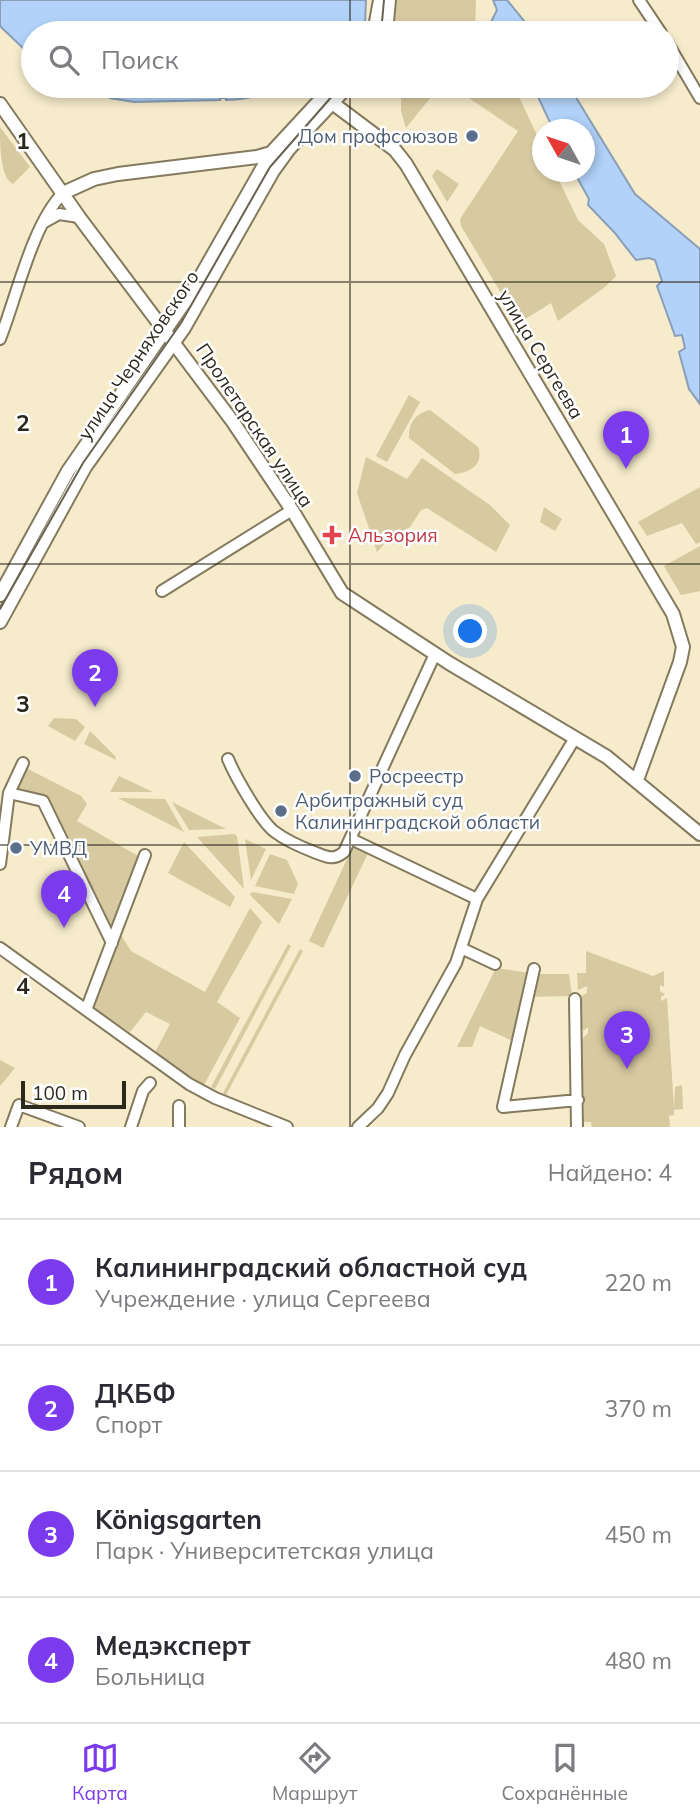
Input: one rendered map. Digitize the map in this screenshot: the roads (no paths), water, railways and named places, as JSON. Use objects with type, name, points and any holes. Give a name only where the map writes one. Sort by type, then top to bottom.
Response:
[{"type":"main road","points":[[376,21],[380,0]]},
{"type":"main road","points":[[387,21],[389,0]]},
{"type":"main road","name":"улица Черняховского","points":[[0,595],[68,471],[193,290],[271,153],[331,98]]},
{"type":"main road","name":"улица Черняховского","points":[[0,622],[85,467],[175,343],[272,171],[328,100]]},
{"type":"main road","name":"улица Сергеева","points":[[328,100],[395,150],[406,164],[673,614],[682,647],[680,662],[637,780]]},
{"type":"main road","name":"Пролетарская улица","points":[[0,104],[65,191],[79,217],[233,422],[292,510],[332,581],[342,593],[435,654],[607,757],[700,834]]},
{"type":"main road","points":[[65,191],[94,179],[118,174],[271,153]]},
{"type":"main road","points":[[115,401],[127,409]]},
{"type":"street","points":[[639,0],[653,21]]},
{"type":"street","points":[[679,63],[700,98]]},
{"type":"street","points":[[0,338],[41,225],[65,191]]},
{"type":"street","points":[[41,225],[51,217],[59,215],[79,217]]},
{"type":"street","points":[[162,591],[292,510]]},
{"type":"street","points":[[228,759],[247,794],[273,831],[331,859],[345,852],[435,654]]},
{"type":"street","points":[[358,1127],[378,1108],[388,1093],[399,1065],[456,963],[477,899],[575,738]]},
{"type":"street","points":[[0,864],[9,793],[23,763]]},
{"type":"street","points":[[9,793],[43,801],[112,943]]},
{"type":"street","points":[[351,839],[477,899]]},
{"type":"street","points":[[86,1010],[145,855]]},
{"type":"street","points":[[0,947],[189,1084],[287,1127]]},
{"type":"street","points":[[461,948],[495,964]]},
{"type":"street","points":[[534,969],[503,1107],[578,1100]]},
{"type":"street","points":[[575,999],[577,1127]]},
{"type":"street","points":[[131,1127],[143,1091],[150,1083]]},
{"type":"street","points":[[11,1127],[19,1105],[79,1127]]},
{"type":"street","points":[[178,1127],[179,1106]]},
{"type":"water","points":[[0,0],[366,0],[365,21],[21,21],[21,46],[0,26]]},
{"type":"water","points":[[493,0],[507,0],[524,21],[492,21],[497,10]]},
{"type":"water","points":[[110,98],[220,98],[220,100],[134,102]]},
{"type":"water","points":[[539,98],[576,98],[589,119],[548,119]]},
{"type":"water","points":[[595,129],[635,194],[700,249],[700,404],[689,389],[679,352],[685,348],[682,335],[675,336],[657,286],[662,281],[655,260],[636,260],[588,205],[589,199],[580,182],[595,182]]},
{"type":"tram line","points":[[382,21],[384,0]]},
{"type":"tram line","points":[[0,609],[83,463],[181,323],[270,167],[330,98]]},
{"type":"place","name":"Дом профсоюзов","points":[[472,136]]},
{"type":"place","name":"Калининградский областной суд","points":[[626,469]]},
{"type":"place","name":"Альзория","points":[[332,535]]},
{"type":"place","name":"ДКБФ","points":[[95,707]]},
{"type":"place","name":"Росрeeстр","points":[[355,776]]},
{"type":"place","name":"Арбитражный суд Калининградской области","points":[[281,811]]},
{"type":"place","name":"УМВД","points":[[16,848]]},
{"type":"place","name":"Медэксперт","points":[[64,928]]},
{"type":"place","name":"Königsgarten","points":[[627,1069]]}]
